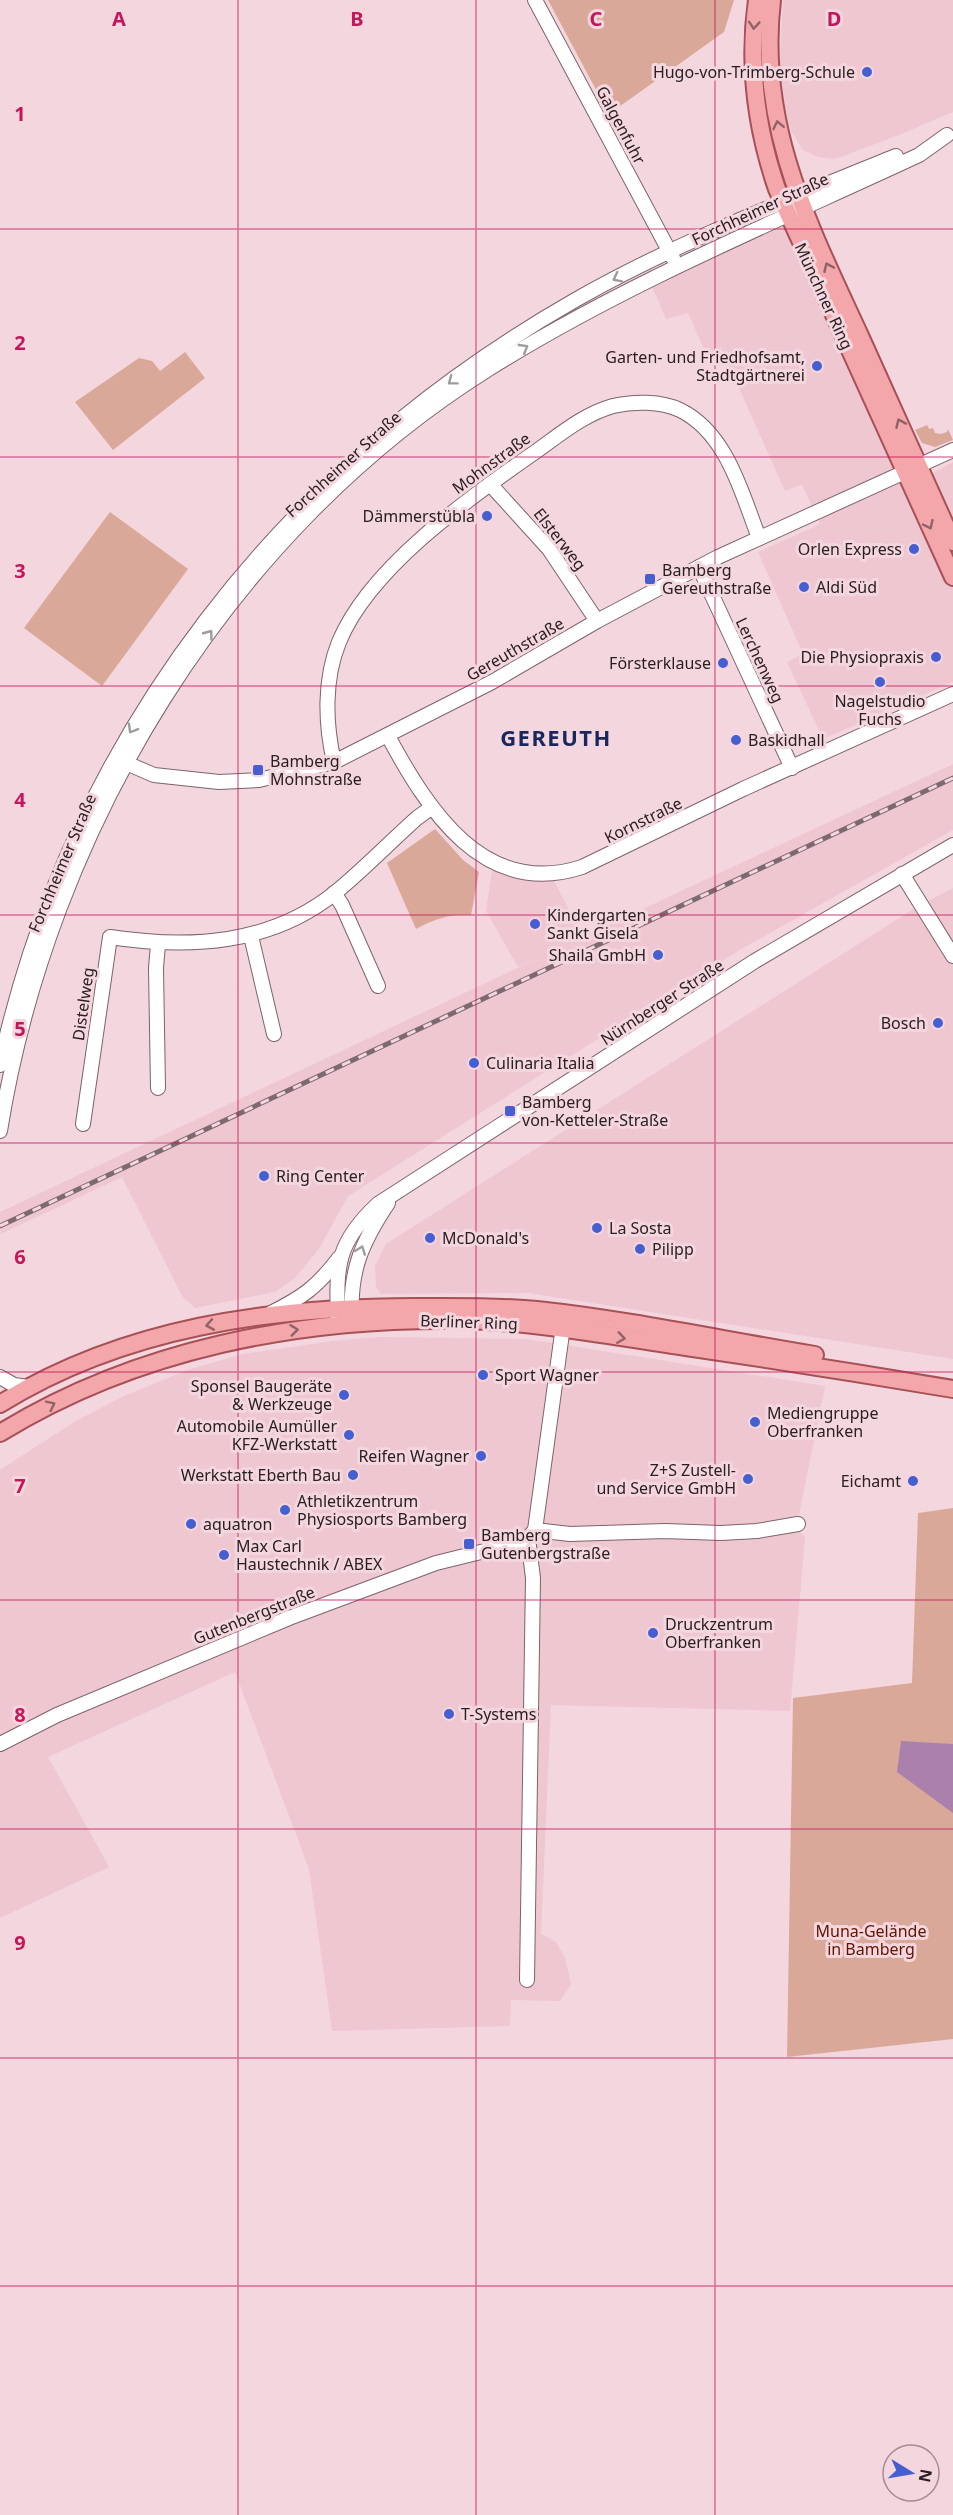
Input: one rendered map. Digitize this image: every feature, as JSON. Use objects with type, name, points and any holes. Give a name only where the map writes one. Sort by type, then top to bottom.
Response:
[{"type":"main road","name":"Münchner Ring","points":[[757,0],[753,51],[756,98],[763,142],[784,208],[912,470],[953,542]]},
{"type":"main road","name":"Münchner Ring","points":[[772,0],[768,50],[771,88],[784,152],[801,200],[912,470],[953,577]]},
{"type":"main road","name":"Berliner Ring","points":[[0,1404],[28,1387],[76,1365],[160,1335],[268,1315],[564,1322],[953,1377]]},
{"type":"main road","name":"Berliner Ring","points":[[0,1432],[89,1387],[169,1357],[345,1316]]},
{"type":"main road","name":"Berliner Ring","points":[[564,1322],[953,1389]]},
{"type":"street","name":"Galgenfuhr","points":[[536,0],[676,265]]},
{"type":"street","name":"Forchheimer Straße","points":[[0,1131],[18,1040],[48,936],[90,834],[126,763],[163,698],[226,613],[278,549],[331,493],[390,441],[484,371],[576,317],[784,208],[919,154],[950,133]]},
{"type":"street","name":"Forchheimer Straße","points":[[0,1065],[21,985],[40,926],[63,867],[98,792],[155,691],[199,628],[243,572],[295,515],[354,459],[476,362],[576,300],[669,252],[784,208]]},
{"type":"street","name":"Mohnstraße","points":[[334,762],[329,729],[328,691],[332,666],[340,641],[353,617],[373,589],[426,534],[576,422],[613,407],[631,403],[655,403],[680,410],[698,422],[716,441],[732,468],[759,538]]},
{"type":"street","name":"Gereuthstraße","points":[[126,763],[154,775],[219,782],[259,780],[334,762],[492,682],[597,621],[699,567],[953,450]]},
{"type":"street","name":"Elsterweg","points":[[490,484],[549,549],[597,621]]},
{"type":"street","name":"Lerchenweg","points":[[699,567],[792,768]]},
{"type":"street","name":"Kornstraße","points":[[388,736],[408,774],[432,807],[461,840],[478,855],[495,864],[534,873],[560,873],[582,867],[953,694]]},
{"type":"street","name":"Distelweg","points":[[83,1124],[110,937],[158,944],[206,943],[251,936],[294,918],[334,894],[432,807]]},
{"type":"street","name":"Nürnberger Straße","points":[[345,1316],[340,1257],[352,1233],[378,1204],[755,961],[953,845]]},
{"type":"street","points":[[902,874],[953,956]]},
{"type":"street","points":[[334,894],[378,986]]},
{"type":"street","points":[[251,936],[274,1034]]},
{"type":"street","points":[[158,944],[156,968],[158,1088]]},
{"type":"street","name":"Nürnberger Straße","points":[[345,1316],[361,1247],[393,1195]]},
{"type":"street","points":[[268,1315],[297,1300],[318,1285],[340,1257]]},
{"type":"street","points":[[527,1980],[532,1534],[564,1322]]},
{"type":"street","points":[[0,1377],[14,1384],[28,1387]]},
{"type":"street","points":[[0,1421],[19,1421]]},
{"type":"street","name":"Gutenbergstraße","points":[[0,1744],[57,1715],[360,1590],[436,1563],[513,1544],[532,1534],[665,1531],[729,1533],[798,1524]]},
{"type":"shaded area","name":"Hugo-von-Trimberg-Schule","points":[[783,0],[953,0],[953,112],[835,159],[818,157],[803,150],[790,129],[784,100],[780,62]]},
{"type":"shaded area","points":[[792,204],[914,483],[953,462],[953,682],[823,739],[787,662],[803,654],[758,552],[820,524],[802,484],[785,491],[721,348],[706,354],[688,313],[666,319],[647,275]]},
{"type":"shaded area","points":[[953,764],[953,830],[738,951],[348,1196],[319,1249],[295,1278],[275,1292],[195,1308],[182,1296],[122,1177],[1,1234],[0,1212],[545,955],[518,967],[486,911],[492,870],[519,878],[553,879],[583,937]]},
{"type":"shaded area","points":[[953,888],[953,1359],[528,1293],[381,1294],[376,1287],[375,1266],[386,1244],[915,908]]},
{"type":"shaded area","points":[[380,1337],[527,1339],[825,1386],[796,1529],[805,1537],[790,1711],[551,1705],[541,1934],[556,1942],[565,1958],[571,1984],[560,2001],[511,2000],[510,2026],[332,2031],[309,1869],[235,1672],[48,1757],[109,1867],[0,1918],[0,1470],[74,1422],[120,1398],[187,1370],[243,1354],[332,1341]]},
{"type":"shaded area","points":[[901,1741],[953,1744],[953,1813],[897,1772]]},
{"type":"green space","points":[[548,0],[734,0],[724,32],[609,114]]},
{"type":"green space","points":[[185,352],[205,378],[113,450],[75,402],[139,358],[152,361],[160,371]]},
{"type":"green space","points":[[927,425],[929,429],[933,428],[935,433],[941,434],[947,432],[948,429],[953,440],[935,447],[922,443],[915,430]]},
{"type":"green space","points":[[110,512],[188,569],[102,686],[24,628]]},
{"type":"green space","points":[[435,829],[463,860],[479,872],[471,915],[442,918],[416,929],[387,863]]},
{"type":"green space","name":"Muna-Gelände in Bamberg","points":[[953,1508],[953,2039],[787,2057],[793,1698],[912,1683],[918,1513]]},
{"type":"railway","points":[[0,1226],[953,778]]},
{"type":"place","name":"Hugo-von-Trimberg-Schule","points":[[867,72]]},
{"type":"place","name":"Garten- und Friedhofsamt, Stadtgärtnerei","points":[[817,366]]},
{"type":"place","name":"Dämmerstübla","points":[[487,516]]},
{"type":"place","name":"Orlen Express","points":[[914,549]]},
{"type":"place","name":"Bamberg Gereuthstraße","points":[[650,579]]},
{"type":"place","name":"Aldi Süd","points":[[804,587]]},
{"type":"place","name":"Die Physiopraxis","points":[[936,657]]},
{"type":"place","name":"Försterklause","points":[[723,663]]},
{"type":"place","name":"Nagelstudio Fuchs","points":[[880,682]]},
{"type":"place","name":"Baskidhall","points":[[736,740]]},
{"type":"place","name":"Bamberg Mohnstraße","points":[[258,770]]},
{"type":"place","name":"Kindergarten Sankt Gisela","points":[[535,924]]},
{"type":"place","name":"Shaila GmbH","points":[[658,955]]},
{"type":"place","name":"Bosch","points":[[938,1023]]},
{"type":"place","name":"Culinaria Italia","points":[[474,1063]]},
{"type":"place","name":"Bamberg von-Ketteler-Straße","points":[[510,1111]]},
{"type":"place","name":"Ring Center","points":[[264,1176]]},
{"type":"place","name":"La Sosta","points":[[597,1228]]},
{"type":"place","name":"McDonald's","points":[[430,1238]]},
{"type":"place","name":"Pilipp","points":[[640,1249]]},
{"type":"place","name":"Sport Wagner","points":[[483,1375]]},
{"type":"place","name":"Sponsel Baugeräte & Werkzeuge","points":[[344,1395]]},
{"type":"place","name":"Mediengruppe Oberfranken","points":[[755,1422]]},
{"type":"place","name":"Automobile Aumüller KFZ-Werkstatt","points":[[349,1435]]},
{"type":"place","name":"Reifen Wagner","points":[[481,1456]]},
{"type":"place","name":"Werkstatt Eberth Bau","points":[[353,1475]]},
{"type":"place","name":"Z+S Zustell- und Service GmbH","points":[[748,1479]]},
{"type":"place","name":"Eichamt","points":[[913,1481]]},
{"type":"place","name":"Athletikzentrum Physiosports Bamberg","points":[[285,1510]]},
{"type":"place","name":"aquatron","points":[[191,1524]]},
{"type":"place","name":"Bamberg Gutenbergstraße","points":[[469,1544]]},
{"type":"place","name":"Max Carl Haustechnik / ABEX","points":[[224,1555]]},
{"type":"place","name":"Druckzentrum Oberfranken","points":[[653,1633]]},
{"type":"place","name":"T-Systems","points":[[449,1714]]},
{"type":"district","name":"GEREUTH","points":[[556,738]]}]
